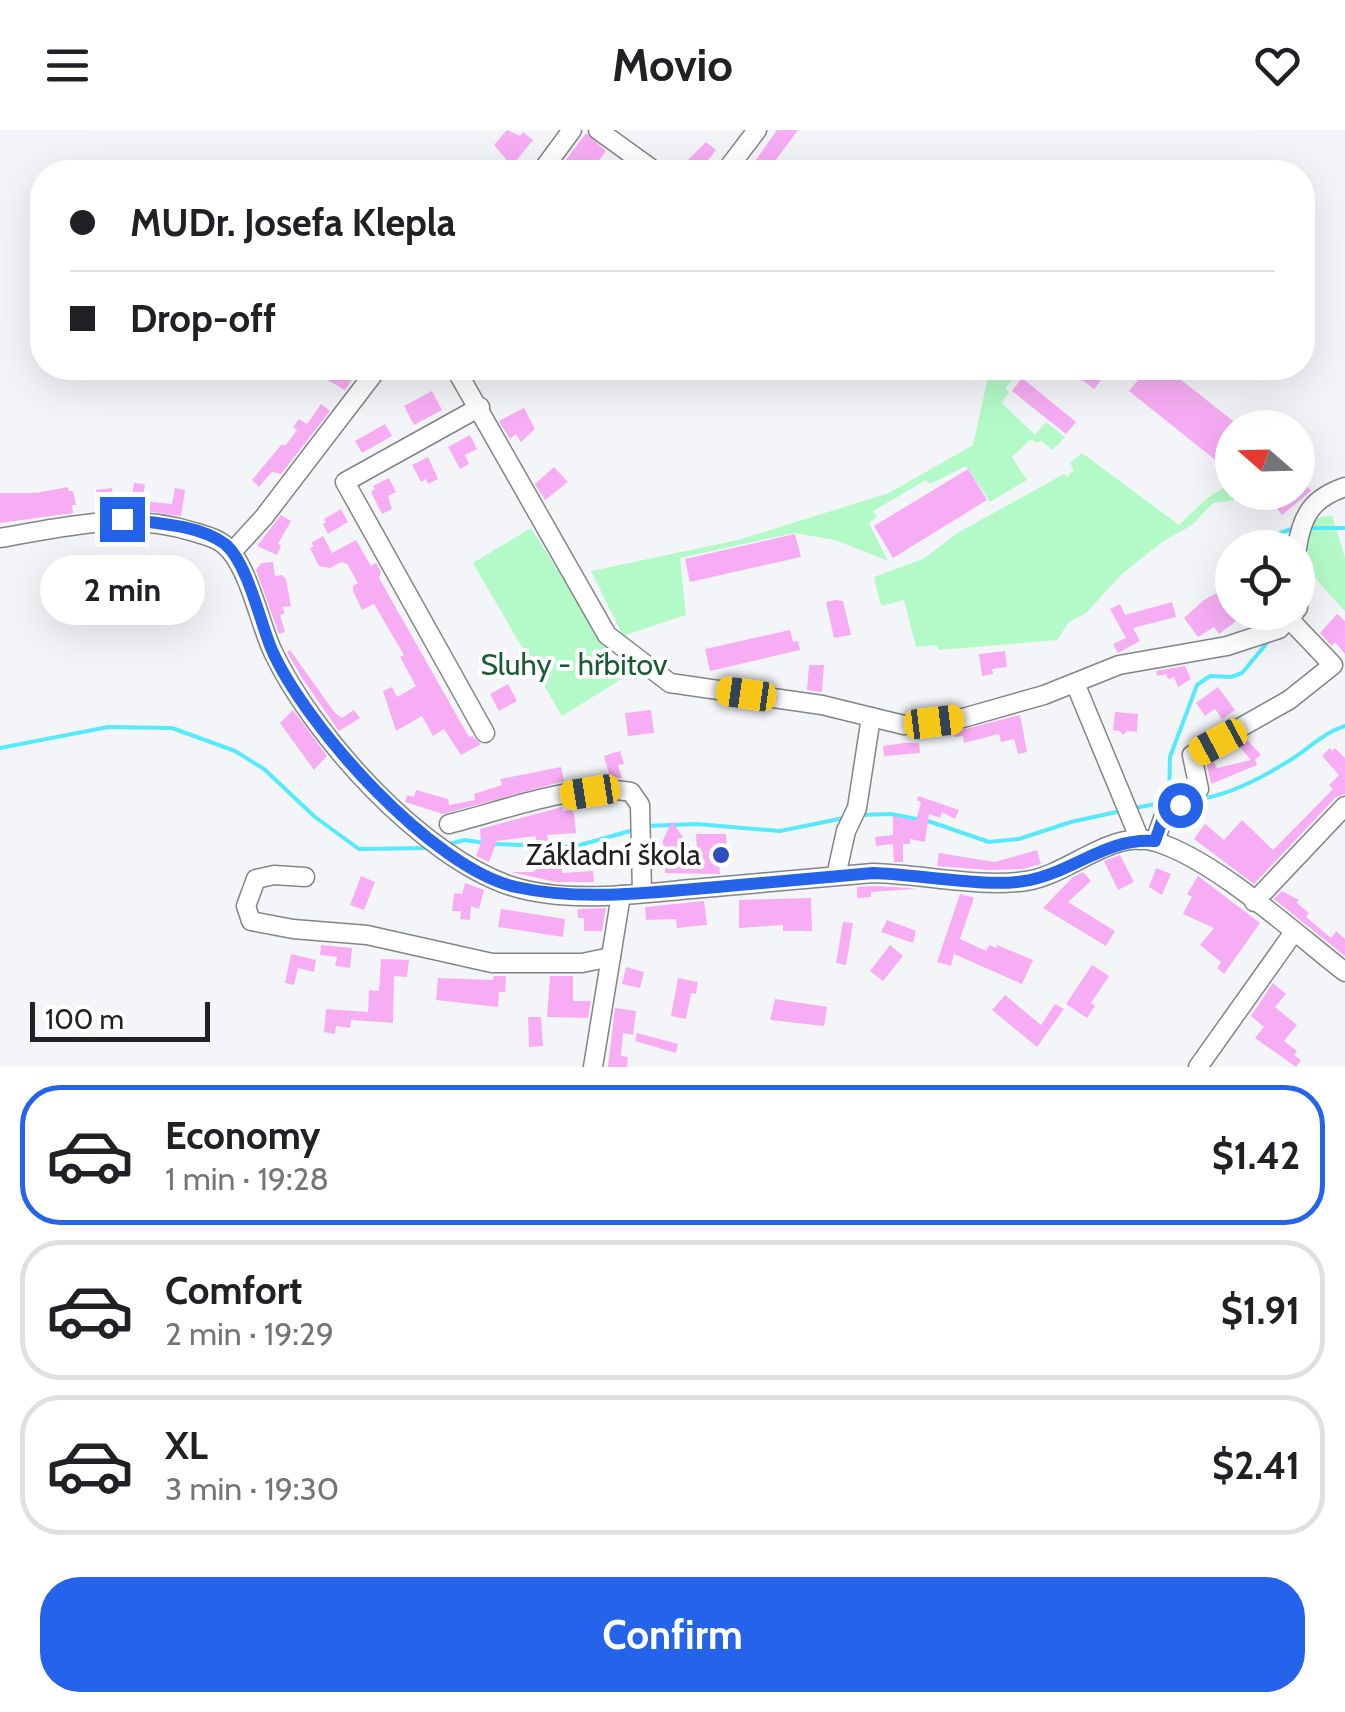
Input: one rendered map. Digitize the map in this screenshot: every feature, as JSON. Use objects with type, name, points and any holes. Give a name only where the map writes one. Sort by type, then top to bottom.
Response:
[{"type":"street","points":[[550,160],[572,130]]},
{"type":"street","points":[[598,130],[639,160]]},
{"type":"street","points":[[733,160],[757,130]]},
{"type":"street","points":[[232,552],[264,517],[369,380]]},
{"type":"street","points":[[462,380],[607,636],[670,683],[822,704],[904,725],[963,718],[1044,696],[1119,666],[1226,646],[1276,630]]},
{"type":"street","points":[[480,407],[345,482],[485,733]]},
{"type":"street","points":[[1300,530],[1310,506],[1345,487]]},
{"type":"street","points":[[0,538],[122,519],[175,526],[213,538],[232,552],[272,651],[291,684],[377,795],[467,867],[513,887],[560,894],[621,895],[836,876],[915,874],[1028,881],[1117,843],[1148,840],[1203,864],[1345,972]]},
{"type":"street","points":[[1148,840],[1166,810],[1180,805],[1200,789],[1192,755],[1289,700],[1333,665],[1306,630]]},
{"type":"street","points":[[1075,683],[1130,811],[1148,840]]},
{"type":"street","points":[[836,876],[846,832],[857,808],[871,717]]},
{"type":"street","points":[[449,824],[568,795],[612,788],[631,792],[640,806],[642,893]]},
{"type":"street","points":[[1254,902],[1345,806]]},
{"type":"street","points":[[305,877],[274,875],[256,879],[246,906],[251,921],[293,929],[367,934],[492,963],[582,963],[611,958]]},
{"type":"street","points":[[592,1067],[621,895]]},
{"type":"street","points":[[1198,1067],[1294,932]]},
{"type":"green space","points":[[987,380],[1013,380],[1005,388],[1009,392],[1002,403],[1035,435],[1046,422],[1065,437],[1053,450],[1031,439],[1012,457],[1027,480],[990,502],[966,466],[930,484],[926,480],[873,511],[877,517],[869,523],[888,561],[835,540],[794,533],[680,558],[686,615],[623,636],[591,571],[738,540],[889,493],[973,445]]},
{"type":"green space","points":[[1082,453],[1179,525],[1215,493],[1215,503],[1192,525],[1162,542],[1122,574],[1086,613],[1069,622],[1057,640],[939,650],[936,645],[916,647],[904,600],[881,606],[874,577],[923,559],[959,532],[1064,474],[1067,477],[1074,470],[1070,463]]},
{"type":"green space","points":[[1332,515],[1345,558],[1345,611],[1315,576],[1315,530],[1304,530],[1305,521]]},
{"type":"green space","name":"Sluhy - hřbitov","points":[[531,528],[625,677],[562,716],[473,563]]},
{"type":"building","points":[[507,130],[520,136],[523,132],[533,140],[517,160],[507,160],[494,145]]},
{"type":"building","points":[[777,130],[798,130],[776,160],[756,160]]},
{"type":"building","points":[[586,133],[606,151],[600,160],[566,160]]},
{"type":"building","points":[[706,142],[716,150],[708,160],[688,160]]},
{"type":"building","points":[[328,380],[352,380],[345,390]]},
{"type":"building","points":[[1024,380],[1076,422],[1066,434],[1012,391]]},
{"type":"building","points":[[1082,380],[1101,380],[1094,389]]},
{"type":"building","points":[[1138,380],[1181,380],[1219,410],[1215,410],[1215,460],[1129,391]]},
{"type":"building","points":[[432,391],[442,410],[414,425],[404,406]]},
{"type":"building","points":[[321,404],[330,411],[281,474],[272,472],[259,487],[252,480],[282,444],[285,446],[297,430],[293,427],[299,419],[307,424]]},
{"type":"building","points":[[524,408],[535,429],[521,442],[516,434],[510,439],[499,421]]},
{"type":"building","points":[[385,424],[392,436],[362,453],[355,441]]},
{"type":"building","points":[[470,435],[477,449],[465,455],[469,464],[460,469],[448,447]]},
{"type":"building","points":[[428,457],[438,479],[428,484],[426,479],[421,482],[412,465]]},
{"type":"building","points":[[554,467],[568,482],[545,500],[535,484]]},
{"type":"building","points":[[968,469],[987,500],[893,558],[874,526]]},
{"type":"building","points":[[389,478],[396,492],[388,496],[392,509],[382,514],[371,492],[373,486]]},
{"type":"building","points":[[134,483],[145,484],[142,501],[172,504],[175,488],[185,490],[181,516],[130,509]]},
{"type":"building","points":[[68,487],[76,505],[72,505],[73,513],[0,523],[0,493],[36,493]]},
{"type":"building","points":[[112,488],[115,509],[98,510],[96,490]]},
{"type":"building","points":[[341,509],[348,522],[328,534],[324,519]]},
{"type":"building","points":[[281,515],[291,521],[278,544],[281,546],[277,555],[257,546]]},
{"type":"building","points":[[795,534],[801,557],[690,582],[685,559]]},
{"type":"building","points":[[323,536],[332,553],[356,540],[371,566],[376,563],[381,572],[379,578],[469,737],[481,744],[461,755],[444,729],[433,736],[422,716],[396,731],[383,691],[392,687],[397,697],[416,686],[400,657],[404,655],[374,604],[362,610],[353,591],[358,583],[347,564],[319,566],[310,548]]},
{"type":"building","points":[[273,562],[275,576],[286,579],[291,606],[282,607],[285,632],[279,634],[256,570],[261,563]]},
{"type":"building","points":[[1215,594],[1215,628],[1198,637],[1184,618]]},
{"type":"building","points":[[843,601],[851,635],[834,638],[826,602]]},
{"type":"building","points":[[1172,602],[1176,617],[1133,628],[1140,641],[1118,653],[1113,644],[1126,638],[1110,609],[1120,604],[1125,615]]},
{"type":"building","points":[[1337,614],[1345,621],[1345,654],[1320,633]]},
{"type":"building","points":[[790,630],[800,650],[710,671],[705,649]]},
{"type":"building","points":[[290,650],[335,713],[342,718],[354,710],[360,718],[339,731],[302,678],[287,652]]},
{"type":"building","points":[[1005,651],[1007,667],[992,669],[993,674],[982,676],[979,654]]},
{"type":"building","points":[[809,665],[824,665],[822,692],[807,690]]},
{"type":"building","points":[[1185,666],[1191,679],[1178,687],[1174,677],[1157,676],[1156,671]]},
{"type":"building","points":[[508,684],[517,701],[499,711],[490,694]]},
{"type":"building","points":[[1218,687],[1235,710],[1222,719],[1215,709],[1205,716],[1196,703]]},
{"type":"building","points":[[293,710],[327,756],[314,770],[280,723]]},
{"type":"building","points":[[651,710],[654,733],[628,736],[625,713]]},
{"type":"building","points":[[1115,712],[1138,714],[1137,732],[1127,731],[1123,735],[1113,730]]},
{"type":"building","points":[[1020,715],[1027,752],[1018,754],[1014,739],[1001,742],[999,734],[964,743],[963,736],[955,737],[954,732]]},
{"type":"building","points":[[1246,739],[1261,755],[1255,760],[1257,765],[1211,784],[1206,761],[1212,758],[1217,768],[1251,760],[1237,744]]},
{"type":"building","points":[[919,743],[920,753],[884,756],[883,746]]},
{"type":"building","points":[[1330,748],[1345,758],[1345,794],[1336,797],[1254,884],[1194,839],[1205,824],[1224,840],[1242,820],[1273,850],[1333,789],[1329,785],[1339,775],[1322,756]]},
{"type":"building","points":[[620,751],[624,764],[618,765],[622,778],[610,777],[604,756]]},
{"type":"building","points":[[561,767],[564,781],[443,814],[405,802],[407,795],[414,797],[416,790],[448,799],[449,805],[475,800],[474,794],[502,785],[500,779]]},
{"type":"building","points":[[918,796],[959,810],[955,819],[942,812],[940,818],[929,814],[925,842],[910,839],[910,844],[903,844],[903,862],[894,862],[893,844],[876,846],[875,837],[893,835],[893,816],[916,821],[921,802]]},
{"type":"building","points":[[562,807],[563,811],[572,810],[576,833],[547,835],[548,841],[536,842],[536,836],[497,841],[489,862],[476,856],[481,843],[480,829]]},
{"type":"building","points":[[672,821],[698,860],[696,834],[726,834],[727,855],[719,863],[720,874],[665,873],[663,840]]},
{"type":"building","points":[[1037,850],[1041,864],[1023,869],[937,866],[939,853],[995,862]]},
{"type":"building","points":[[552,854],[562,855],[562,873],[593,871],[594,882],[556,882],[511,872],[552,867]]},
{"type":"building","points":[[1120,855],[1134,882],[1118,890],[1104,861]]},
{"type":"building","points":[[1156,868],[1171,874],[1162,895],[1149,887]]},
{"type":"building","points":[[1083,872],[1091,881],[1068,902],[1115,931],[1106,946],[1043,908]]},
{"type":"building","points":[[361,876],[375,882],[364,910],[350,905]]},
{"type":"building","points":[[1198,876],[1260,923],[1224,974],[1217,968],[1221,962],[1200,945],[1214,928],[1183,914],[1192,897],[1187,894]]},
{"type":"building","points":[[465,883],[484,890],[479,909],[471,906],[470,920],[460,919],[461,911],[452,911],[454,893],[462,894]]},
{"type":"building","points":[[857,887],[916,889],[871,892],[871,897],[857,898]]},
{"type":"building","points":[[1282,891],[1299,900],[1297,903],[1309,913],[1306,917],[1331,938],[1336,931],[1345,939],[1345,956],[1274,899]]},
{"type":"building","points":[[960,894],[974,898],[960,939],[986,951],[989,945],[997,945],[1033,960],[1022,984],[954,954],[951,966],[937,962]]},
{"type":"building","points":[[811,898],[812,931],[783,931],[783,925],[739,928],[739,900]]},
{"type":"building","points":[[704,901],[707,925],[677,928],[676,919],[646,920],[645,907]]},
{"type":"building","points":[[606,908],[602,931],[584,931],[584,918],[578,918],[578,909]]},
{"type":"building","points":[[501,909],[565,919],[563,937],[498,927]]},
{"type":"building","points":[[887,920],[916,931],[913,943],[881,932]]},
{"type":"building","points":[[843,922],[853,923],[846,965],[836,963]]},
{"type":"building","points":[[321,945],[352,948],[350,968],[335,966],[337,957],[320,955]]},
{"type":"building","points":[[890,945],[903,956],[883,981],[870,971]]},
{"type":"building","points":[[291,954],[316,960],[314,972],[298,968],[294,985],[285,983]]},
{"type":"building","points":[[381,959],[409,960],[407,977],[394,976],[393,1023],[351,1020],[350,1028],[336,1026],[335,1034],[324,1032],[326,1009],[368,1012],[369,990],[379,991]]},
{"type":"building","points":[[1092,965],[1109,976],[1091,1003],[1095,1006],[1087,1018],[1066,1004]]},
{"type":"building","points":[[626,967],[644,972],[640,988],[622,984]]},
{"type":"building","points":[[494,976],[506,976],[505,992],[499,992],[498,1007],[436,1000],[438,978],[493,980]]},
{"type":"building","points":[[550,976],[573,976],[573,1001],[591,1001],[588,1018],[547,1017]]},
{"type":"building","points":[[678,978],[698,982],[696,994],[691,993],[686,1019],[671,1016]]},
{"type":"building","points":[[1273,983],[1286,994],[1275,1007],[1297,1025],[1284,1041],[1297,1051],[1294,1055],[1301,1060],[1296,1067],[1255,1038],[1264,1027],[1251,1016]]},
{"type":"building","points":[[1005,995],[1041,1025],[1055,1004],[1064,1009],[1037,1047],[992,1010]]},
{"type":"building","points":[[775,999],[827,1007],[824,1026],[770,1020]]},
{"type":"building","points":[[615,1008],[636,1011],[633,1035],[623,1033],[621,1056],[628,1057],[627,1067],[608,1067]]},
{"type":"building","points":[[528,1017],[541,1017],[543,1046],[529,1047]]},
{"type":"building","points":[[637,1033],[678,1044],[676,1053],[635,1041]]},
{"type":"waterway","points":[[1289,530],[1295,528]]},
{"type":"waterway","points":[[1310,528],[1345,528]]},
{"type":"waterway","points":[[1169,801],[1170,757],[1197,685],[1210,676],[1242,673],[1272,637]]},
{"type":"waterway","points":[[1199,799],[1259,778],[1345,726]]},
{"type":"waterway","points":[[0,748],[108,727],[172,728],[235,751],[264,769],[315,817],[359,849],[431,848]]},
{"type":"waterway","points":[[1135,808],[1165,802]]},
{"type":"waterway","points":[[859,815],[891,814],[931,822],[989,842],[1019,839],[1121,811]]},
{"type":"waterway","points":[[646,826],[697,824],[780,831],[844,818]]},
{"type":"waterway","points":[[494,844],[573,847],[637,829]]},
{"type":"waterway","points":[[445,845],[465,840],[485,843]]},
{"type":"place","name":"Základní škola","points":[[721,855]]},
{"type":"route","points":[[122,519],[175,526],[225,544],[247,584],[272,651],[291,684],[377,795],[467,867],[513,887],[560,894],[621,895],[873,873],[1028,881],[1117,843],[1155,841],[1166,810],[1180,805]]}]
